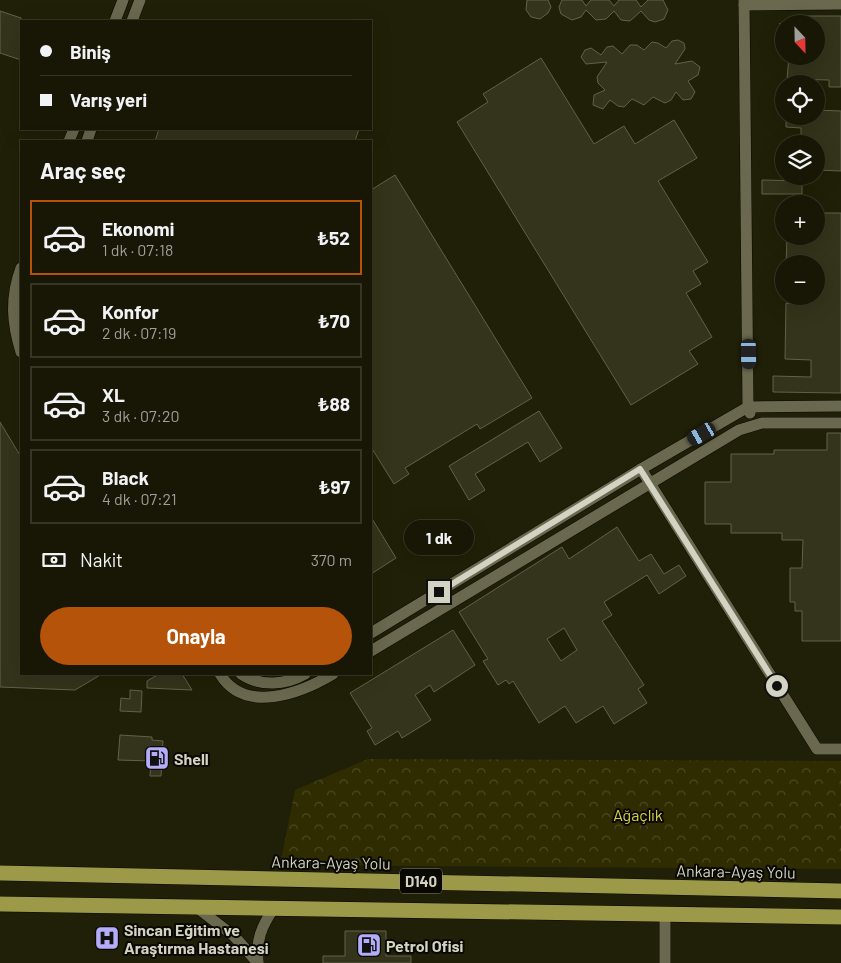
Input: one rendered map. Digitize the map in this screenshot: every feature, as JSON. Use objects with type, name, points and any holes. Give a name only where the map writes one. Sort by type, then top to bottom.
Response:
[{"type":"highway","name":"Ankara-Ayaş Yolu","points":[[0,872],[841,892]]},
{"type":"highway","name":"D140","points":[[0,904],[841,917]]},
{"type":"street","points":[[115,20],[123,0]]},
{"type":"street","points":[[132,20],[140,0]]},
{"type":"street","points":[[754,424],[748,407],[744,3],[841,4]]},
{"type":"street","points":[[20,272],[12,302],[14,330],[20,349]]},
{"type":"street","points":[[372,632],[640,469],[748,407],[841,406]]},
{"type":"street","points":[[372,650],[739,430],[754,424],[841,423]]},
{"type":"street","points":[[640,469],[817,749],[841,750]]},
{"type":"street","points":[[221,675],[233,689],[258,697],[278,697],[316,684],[331,675]]},
{"type":"street","points":[[244,675],[264,683],[280,683],[303,675]]},
{"type":"street","points":[[196,907],[226,928],[258,963]]},
{"type":"street","points":[[258,963],[257,942],[260,932],[274,908]]},
{"type":"street","points":[[665,915],[665,963]]},
{"type":"green space","name":"Ağaçlık","points":[[368,759],[841,761],[841,869],[280,865],[295,790]]},
{"type":"building","points":[[527,0],[548,0],[551,7],[548,13],[540,19],[531,17],[526,10]]},
{"type":"building","points":[[562,0],[582,0],[586,6],[591,0],[609,0],[614,6],[619,0],[636,0],[641,7],[648,0],[663,0],[668,10],[664,19],[655,22],[649,20],[641,11],[630,21],[621,20],[614,11],[606,19],[596,20],[586,10],[581,17],[572,20],[561,14],[559,7]]},
{"type":"building","points":[[0,11],[21,18],[20,60],[0,53]]},
{"type":"building","points":[[825,16],[841,16],[841,87],[829,87],[829,80],[825,80],[825,75],[787,75],[788,65],[825,65]]},
{"type":"building","points":[[678,40],[684,43],[685,49],[675,64],[692,61],[700,67],[698,75],[688,81],[695,92],[691,99],[683,100],[676,92],[671,100],[665,103],[653,97],[644,105],[632,99],[624,107],[618,106],[610,100],[603,109],[593,105],[594,95],[605,90],[598,83],[597,77],[607,62],[586,64],[581,57],[585,50],[591,48],[601,55],[607,47],[613,46],[622,54],[630,45],[637,45],[644,50],[652,42],[666,48],[672,41]]},
{"type":"building","points":[[541,58],[594,144],[624,126],[635,144],[674,120],[697,158],[658,181],[708,262],[693,271],[701,284],[686,293],[712,337],[689,351],[698,364],[631,405],[457,122],[488,102],[483,94]]},
{"type":"building","points":[[825,110],[841,111],[841,171],[825,170],[825,135],[801,135],[801,128],[786,127],[786,125],[825,125]]},
{"type":"building","points":[[159,130],[359,130],[355,140],[155,140]]},
{"type":"building","points":[[395,175],[532,398],[480,429],[477,424],[405,468],[409,474],[394,484],[372,449],[372,189]]},
{"type":"building","points":[[762,180],[775,180],[775,185],[802,185],[802,194],[762,194]]},
{"type":"building","points":[[825,213],[841,213],[841,393],[773,392],[773,376],[811,377],[811,360],[785,359],[786,305],[825,305],[825,255],[786,255],[787,245],[825,245]]},
{"type":"building","points":[[539,411],[562,448],[540,462],[528,442],[475,474],[485,490],[469,500],[449,466]]},
{"type":"building","points":[[0,422],[20,455],[20,675],[100,675],[75,690],[0,687]]},
{"type":"building","points":[[827,433],[841,433],[841,641],[802,641],[802,611],[795,611],[795,602],[790,602],[790,568],[802,568],[803,540],[782,540],[782,533],[731,533],[731,524],[705,524],[705,482],[731,482],[731,454],[774,454],[774,450],[827,450]]},
{"type":"building","points":[[372,519],[396,558],[372,573]]},
{"type":"building","points":[[617,527],[639,561],[651,554],[664,574],[679,565],[686,576],[659,594],[647,575],[604,602],[612,615],[602,621],[644,685],[638,689],[647,703],[614,724],[603,706],[576,723],[565,706],[539,723],[513,681],[509,684],[506,680],[498,685],[483,661],[488,659],[459,612],[562,547],[569,559]],"holes":[[[564,628],[577,650],[561,661],[547,639]]]},
{"type":"building","points":[[453,630],[475,665],[434,692],[430,685],[415,695],[431,720],[402,738],[398,731],[375,745],[367,731],[372,728],[350,693]]},
{"type":"building","points":[[157,675],[183,675],[192,690],[147,688],[147,681]]},
{"type":"building","points":[[130,690],[142,691],[141,712],[120,711],[121,698],[130,699]]},
{"type":"building","points":[[120,735],[152,737],[152,740],[163,741],[161,776],[150,776],[151,761],[118,760]]},
{"type":"building","points":[[345,931],[386,931],[386,956],[411,956],[411,963],[323,963],[323,956],[345,956]]},
{"type":"place","name":"Shell","points":[[157,758]]},
{"type":"place","name":"Sincan Eğitim ve Araştırma Hastanesi","points":[[107,938]]},
{"type":"place","name":"Petrol Ofisi","points":[[369,945]]},
{"type":"route","points":[[439,592],[640,469],[777,686]]}]
